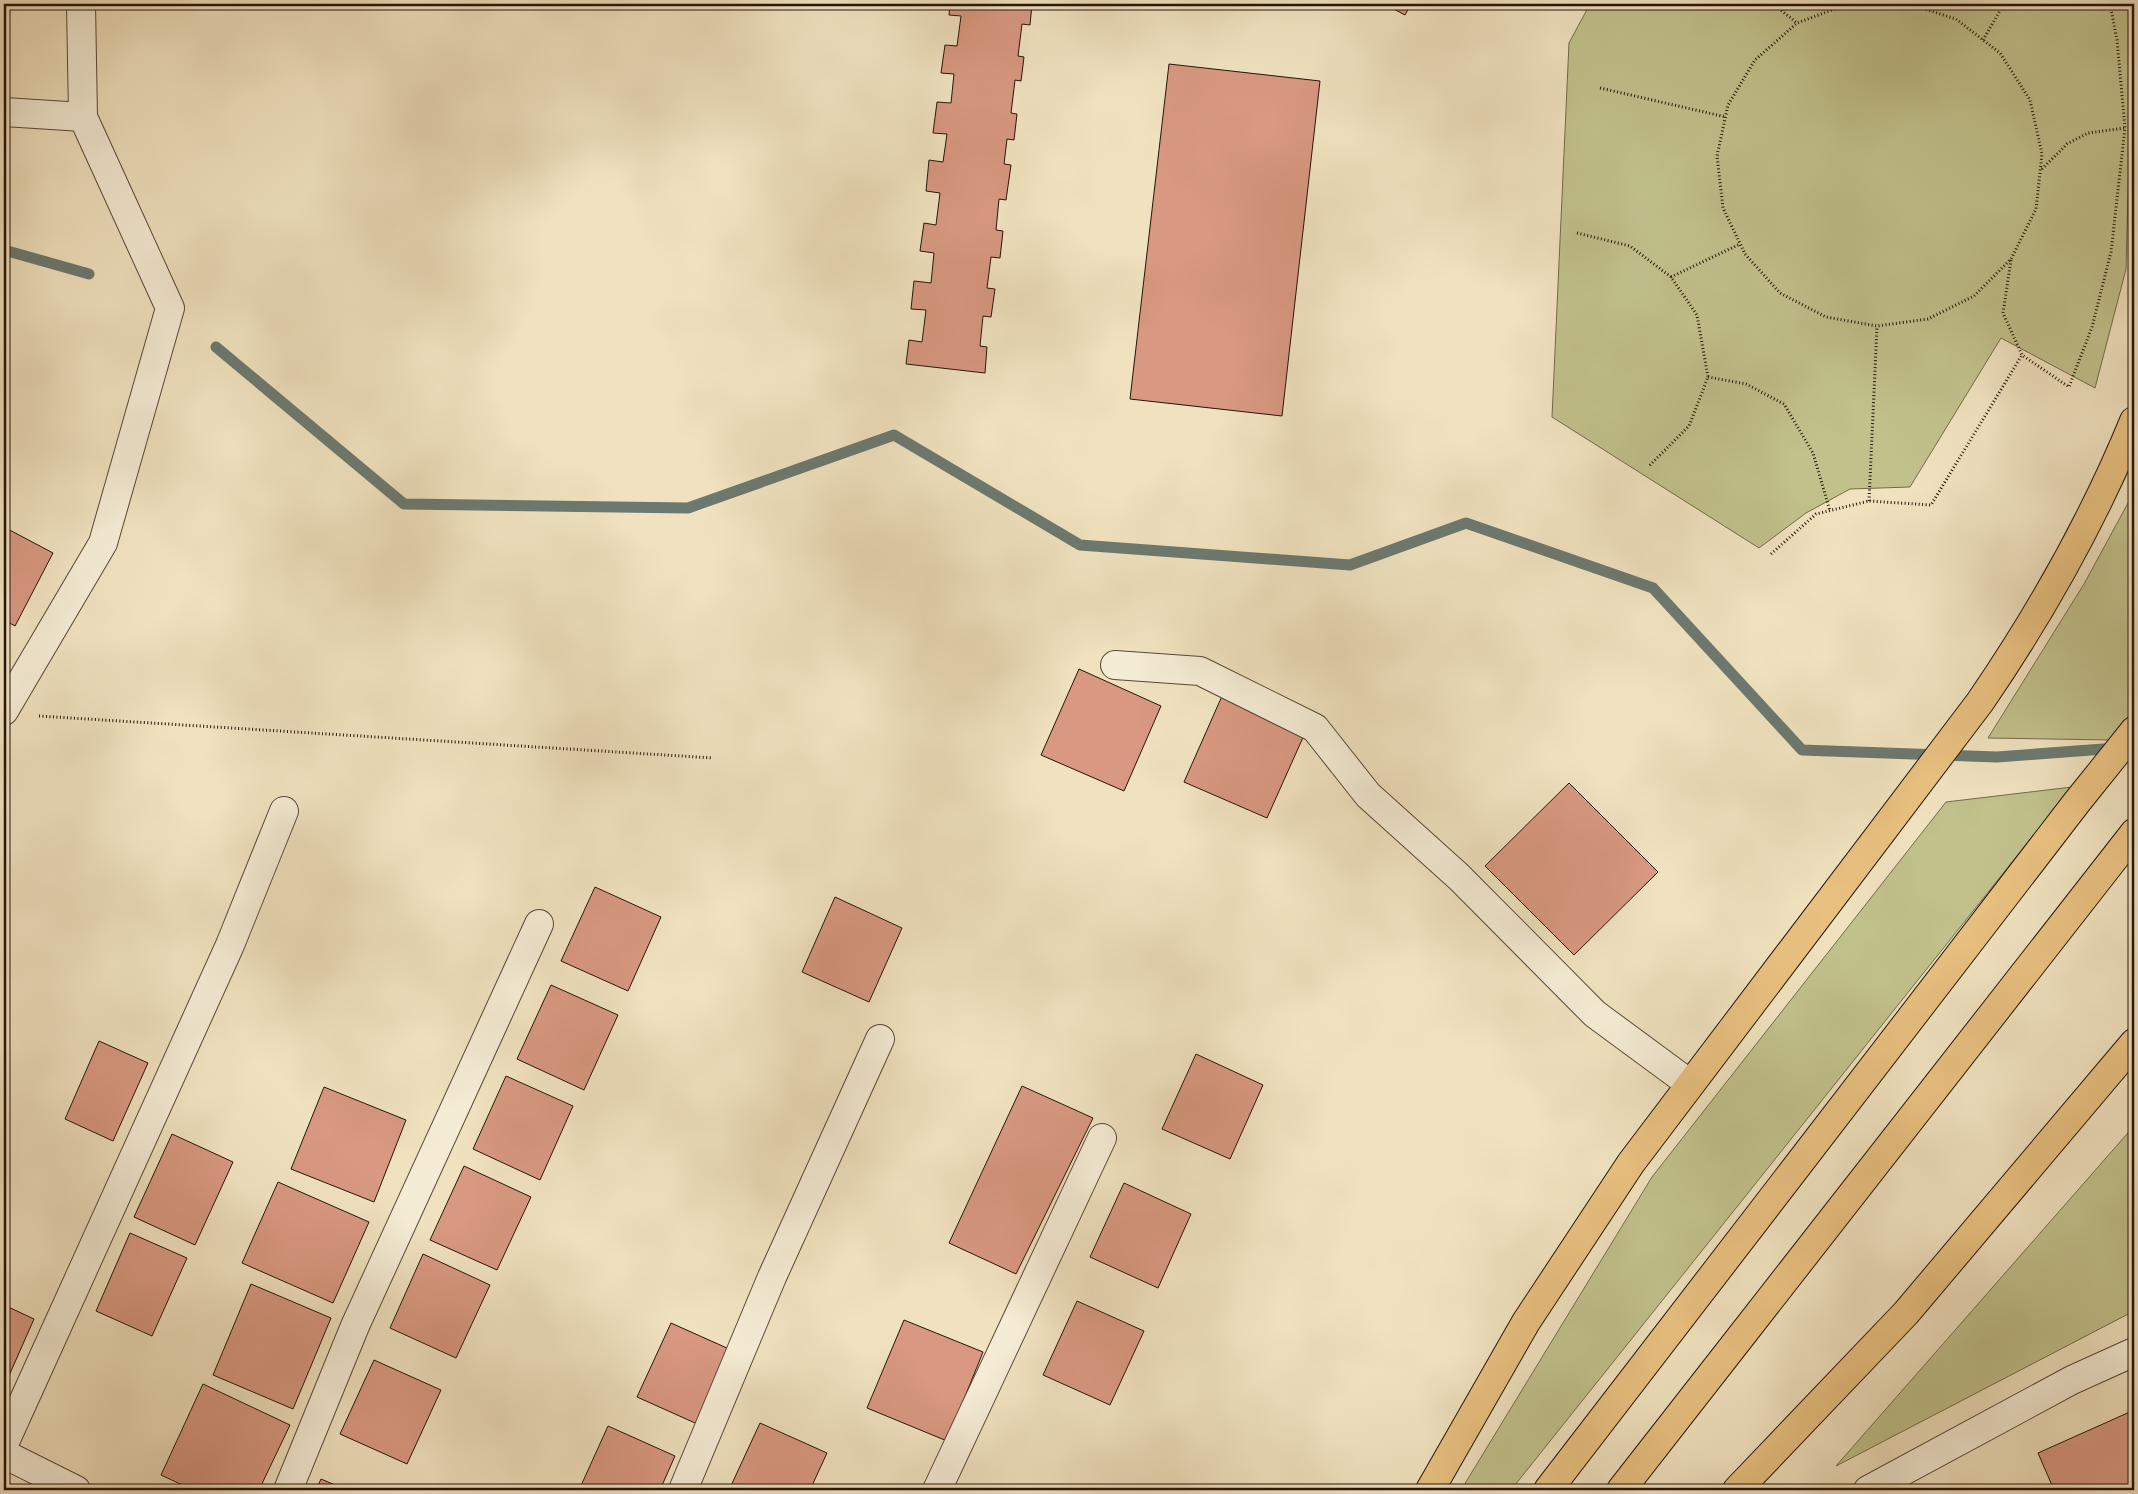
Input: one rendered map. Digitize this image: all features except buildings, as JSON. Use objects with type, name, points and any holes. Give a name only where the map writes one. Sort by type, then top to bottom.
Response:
[{"type":"main road","points":[[1430,1490],[1526,1322],[1631,1163],[1980,702],[2015,650],[2076,546],[2102,494],[2134,421]]},
{"type":"main road","points":[[1548,1490],[2077,802],[2134,731]]},
{"type":"main road","points":[[1621,1490],[2134,833]]},
{"type":"main road","points":[[1737,1490],[1906,1313],[2134,1043]]},
{"type":"street","points":[[4,711],[103,543],[170,308],[83,117],[81,4]]},
{"type":"street","points":[[4,112],[83,117]]},
{"type":"street","points":[[1114,665],[1200,671],[1315,728],[1368,795],[1460,877],[1595,1014],[1690,1084]]},
{"type":"street","points":[[4,1444],[230,945],[284,811]]},
{"type":"street","points":[[288,1490],[355,1326],[539,924]]},
{"type":"street","points":[[683,1490],[772,1277],[880,1039]]},
{"type":"street","points":[[937,1490],[1102,1138]]},
{"type":"street","points":[[1868,1490],[2072,1380],[2134,1352]]},
{"type":"street","points":[[4,1454],[76,1490]]},
{"type":"path","points":[[1773,4],[1797,24]]},
{"type":"path","points":[[1848,4],[1797,24],[1755,60],[1728,105],[1717,156],[1723,208],[1744,254],[1780,293],[1826,318],[1877,326],[1928,319],[1974,296],[2011,259]]},
{"type":"path","points":[[1909,4],[1956,19],[1983,40],[2000,54],[2030,100],[2042,154],[2036,209]]},
{"type":"path","points":[[1983,40],[2004,4]]},
{"type":"path","points":[[2110,4],[2117,40],[2125,128],[2111,252],[2092,328],[2069,388],[2022,355],[2003,313],[2011,259],[2036,209],[2042,168],[2067,144],[2088,133],[2125,128]]},
{"type":"path","points":[[1600,88],[1726,117]]},
{"type":"path","points":[[1577,233],[1630,246],[1671,277],[1697,315],[1708,377],[1688,426],[1649,466]]},
{"type":"path","points":[[1671,277],[1740,244]]},
{"type":"path","points":[[1869,501],[1877,326]]},
{"type":"path","points":[[1771,554],[1816,514],[1869,501],[1931,506],[2022,355]]},
{"type":"path","points":[[1708,377],[1746,384],[1784,404],[1813,453],[1830,511]]},
{"type":"path","points":[[33,716],[713,758]]},
{"type":"green space","points":[[1590,4],[2133,4],[2126,269],[2095,388],[2001,338],[1910,487],[1850,489],[1806,513],[1759,548],[1552,417],[1569,43]]},
{"type":"green space","points":[[2134,492],[2134,709],[2111,740],[1988,738],[2084,584]]},
{"type":"green space","points":[[2072,787],[1511,1490],[1461,1490],[1652,1177],[1946,802]]},
{"type":"green space","points":[[2134,1126],[2134,1311],[1836,1466]]},
{"type":"waterway","points":[[4,250],[89,274]]},
{"type":"waterway","points":[[216,347],[404,504],[688,508],[894,435],[1080,545],[1350,565],[1466,523],[1653,588],[1802,750],[1997,757],[2117,748]]}]
